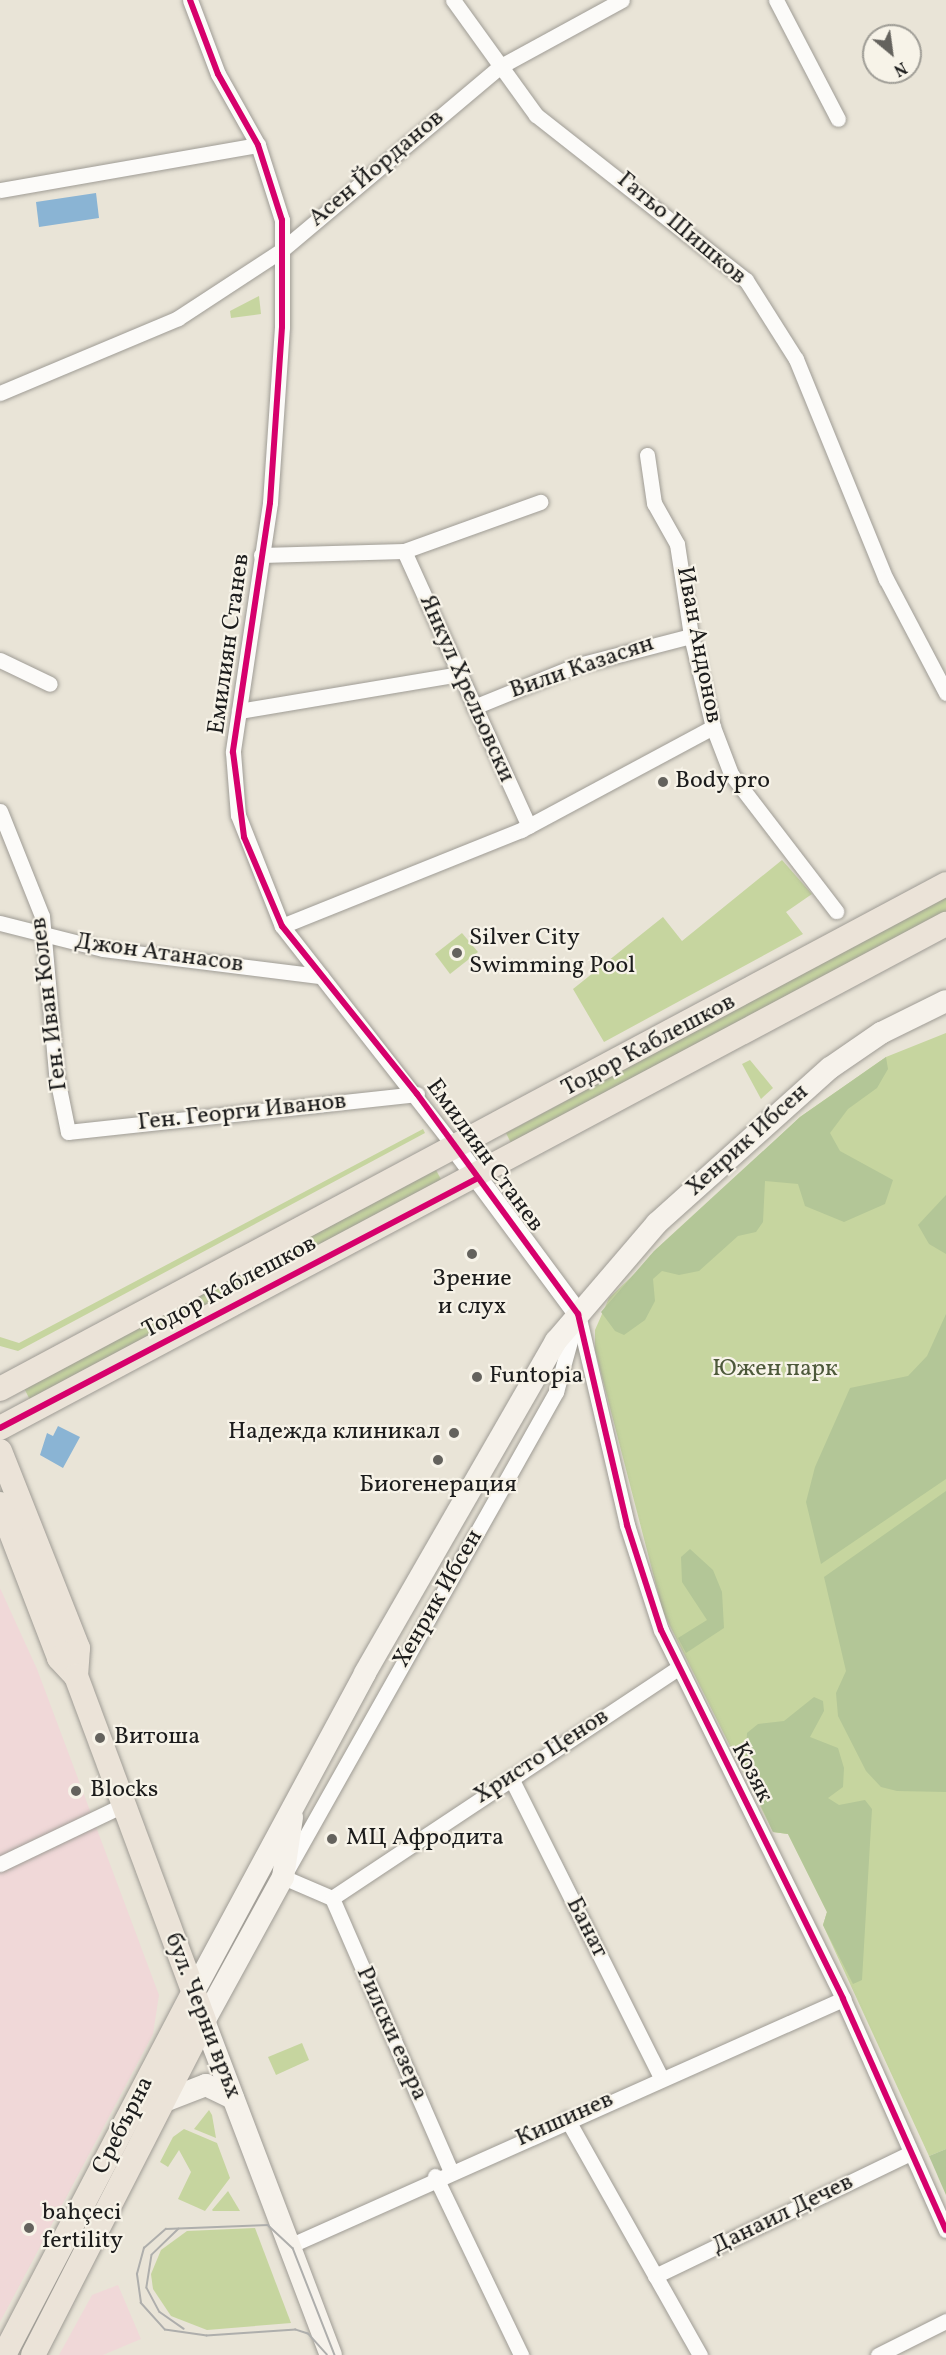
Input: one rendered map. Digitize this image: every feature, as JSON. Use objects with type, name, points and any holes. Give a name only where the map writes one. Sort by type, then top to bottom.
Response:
[{"type":"main road","name":"Тодор Каблешков","points":[[0,1389],[456,1149],[946,884]]},
{"type":"main road","name":"Тодор Каблешков","points":[[0,1428],[476,1179],[946,924]]},
{"type":"main road","name":"Хенрик Ибсен","points":[[193,1993],[292,1809],[524,1396],[578,1314],[657,1223],[830,1068],[881,1033],[946,1001]]},
{"type":"main road","name":"бул. Черни връх","points":[[0,1451],[78,1648],[76,1676]]},
{"type":"main road","name":"бул. Черни връх","points":[[0,1504],[59,1658],[76,1676],[193,1993],[331,2355]]},
{"type":"main road","name":"Хенрик Ибсен","points":[[204,2021],[283,1877],[292,1809]]},
{"type":"main road","name":"Сребърна","points":[[4,2355],[193,1993]]},
{"type":"main road","name":"Сребърна","points":[[33,2355],[204,2021]]},
{"type":"main road","points":[[162,2102],[206,2085],[233,2098]]},
{"type":"street","name":"Емилиян Станев","points":[[190,0],[218,74],[258,145],[282,220],[274,450],[233,752],[238,815],[282,926],[417,1094],[476,1179],[578,1314]]},
{"type":"street","name":"Гатьо Шишков","points":[[453,0],[499,67],[536,115],[746,280],[795,359],[886,579],[946,693]]},
{"type":"street","name":"Асен Йорданов","points":[[0,393],[178,318],[282,250],[499,67],[622,0]]},
{"type":"street","points":[[776,0],[838,119]]},
{"type":"street","points":[[0,190],[258,145]]},
{"type":"street","name":"Иван Андонов","points":[[647,455],[654,503],[682,566],[691,636],[712,727],[745,799],[836,911]]},
{"type":"street","points":[[261,555],[404,551],[540,502]]},
{"type":"street","name":"Янкул Хрельовски","points":[[404,551],[529,826]]},
{"type":"street","name":"Вили Казасян","points":[[474,707],[575,666],[691,636]]},
{"type":"street","points":[[0,660],[50,684]]},
{"type":"street","points":[[239,711],[459,674]]},
{"type":"street","points":[[282,926],[529,826],[712,727]]},
{"type":"street","name":"Ген. Иван Колев","points":[[0,811],[42,916],[56,1073],[68,1132]]},
{"type":"street","name":"Джон Атанасов","points":[[0,923],[104,949],[321,976]]},
{"type":"street","name":"Ген. Георги Иванов","points":[[68,1132],[417,1094]]},
{"type":"street","name":"Козяк","points":[[578,1314],[627,1525],[678,1668],[843,2000],[946,2230]]},
{"type":"street","name":"Хенрик Ибсен","points":[[283,1877],[556,1392],[578,1314]]},
{"type":"street","name":"Христо Ценов","points":[[332,1898],[678,1668]]},
{"type":"street","name":"Банат","points":[[511,1778],[661,2078]]},
{"type":"street","points":[[0,1864],[123,1805]]},
{"type":"street","points":[[283,1877],[332,1898]]},
{"type":"street","name":"Рилски езера","points":[[332,1898],[450,2170]]},
{"type":"street","name":"Кишинев","points":[[289,2246],[435,2176],[843,2000]]},
{"type":"street","points":[[567,2119],[700,2355]]},
{"type":"street","name":"Данаил Дечев","points":[[655,2276],[911,2153]]},
{"type":"street","points":[[435,2176],[521,2355]]},
{"type":"street","points":[[878,2355],[946,2321]]},
{"type":"shaded area","points":[[0,1588],[37,1669],[159,1995],[153,2034],[0,2322]]},
{"type":"shaded area","points":[[118,2285],[141,2339],[103,2355],[59,2355],[92,2295]]},
{"type":"green space","points":[[259,296],[261,314],[231,318],[230,311]]},
{"type":"green space","points":[[782,860],[812,894],[786,912],[803,934],[604,1042],[573,989],[663,917],[682,941]]},
{"type":"green space","points":[[946,896],[946,915],[512,1145],[506,1133]]},
{"type":"green space","name":"Silver City Swimming Pool","points":[[462,933],[478,952],[450,974],[435,954]]},
{"type":"green space","name":"Южен парк","points":[[946,1033],[946,2149],[929,2156],[823,1925],[827,1912],[788,1834],[773,1832],[663,1612],[595,1350],[595,1330],[609,1298],[800,1117],[886,1057]]},
{"type":"green space","points":[[886,1057],[888,1069],[877,1088],[848,1109],[830,1133],[840,1151],[893,1180],[885,1204],[844,1222],[805,1206],[798,1184],[765,1181],[763,1222],[756,1232],[738,1236],[699,1271],[679,1275],[662,1271],[653,1279],[655,1301],[645,1320],[624,1335],[615,1331],[601,1312],[654,1251],[800,1117]]},
{"type":"green space","points":[[750,1060],[773,1088],[761,1099],[742,1064]]},
{"type":"green space","points":[[423,1129],[425,1133],[18,1351],[0,1346],[0,1337],[19,1343]]},
{"type":"green space","points":[[436,1170],[443,1183],[31,1402],[24,1388]]},
{"type":"green space","points":[[946,1195],[946,1254],[929,1244],[918,1225]]},
{"type":"green space","points":[[946,1314],[946,1479],[821,1564],[806,1502],[815,1467],[850,1388],[908,1376],[927,1356]]},
{"type":"green space","points":[[946,1491],[946,1792],[897,1791],[881,1787],[866,1771],[838,1716],[836,1693],[846,1671],[824,1577]]},
{"type":"green space","points":[[690,1549],[713,1570],[722,1592],[724,1628],[686,1653],[678,1638],[707,1620],[682,1582],[681,1557]]},
{"type":"green space","points":[[814,1697],[823,1701],[824,1711],[810,1737],[838,1748],[844,1768],[843,1787],[828,1798],[839,1805],[865,1800],[872,1809],[862,1980],[853,1984],[823,1925],[827,1912],[788,1834],[773,1832],[745,1771],[747,1733],[758,1724],[784,1721]]},
{"type":"green space","points":[[302,2043],[309,2060],[276,2075],[268,2057]]},
{"type":"green space","points":[[209,2110],[212,2115],[216,2138],[194,2129]]},
{"type":"green space","points":[[184,2129],[217,2143],[230,2178],[205,2211],[178,2199],[191,2172],[179,2150],[168,2167],[160,2162],[173,2137]]},
{"type":"green space","points":[[946,2149],[946,2195],[929,2156]]},
{"type":"green space","points":[[228,2191],[240,2211],[213,2211],[212,2210]]},
{"type":"green space","points":[[255,2228],[291,2323],[207,2330],[171,2316],[153,2289],[151,2274],[161,2250],[187,2231]]},
{"type":"water","points":[[96,193],[99,218],[39,227],[36,202]]},
{"type":"water","points":[[58,1426],[80,1437],[63,1468],[40,1455],[47,1433],[53,1436]]},
{"type":"tram line","points":[[327,2355],[308,2334],[296,2330],[207,2336],[165,2330],[141,2303],[137,2274],[144,2248],[166,2229],[268,2225],[293,2248],[335,2355]]},
{"type":"tram line","points":[[179,2229],[152,2255],[147,2288],[160,2312],[184,2329]]},
{"type":"cycle path","points":[[190,0],[218,74],[258,145],[282,220],[282,327],[270,503],[233,752],[244,837],[282,926],[417,1094],[578,1314],[627,1525],[661,1630],[843,1999],[946,2230]]},
{"type":"cycle path","points":[[0,1428],[476,1179]]},
{"type":"place","name":"Body pro","points":[[663,782]]},
{"type":"place","name":"Silver City Swimming Pool","points":[[457,953]]},
{"type":"place","name":"Зрение и слух","points":[[472,1254]]},
{"type":"place","name":"Funtopia","points":[[477,1377]]},
{"type":"place","name":"Надежда клиникал","points":[[454,1433]]},
{"type":"place","name":"Биогенерация","points":[[438,1460]]},
{"type":"place","name":"Витоша","points":[[100,1738]]},
{"type":"place","name":"Blocks","points":[[76,1791]]},
{"type":"place","name":"МЦ Афродита","points":[[332,1839]]},
{"type":"place","name":"bahçeci fertility","points":[[29,2228]]}]
